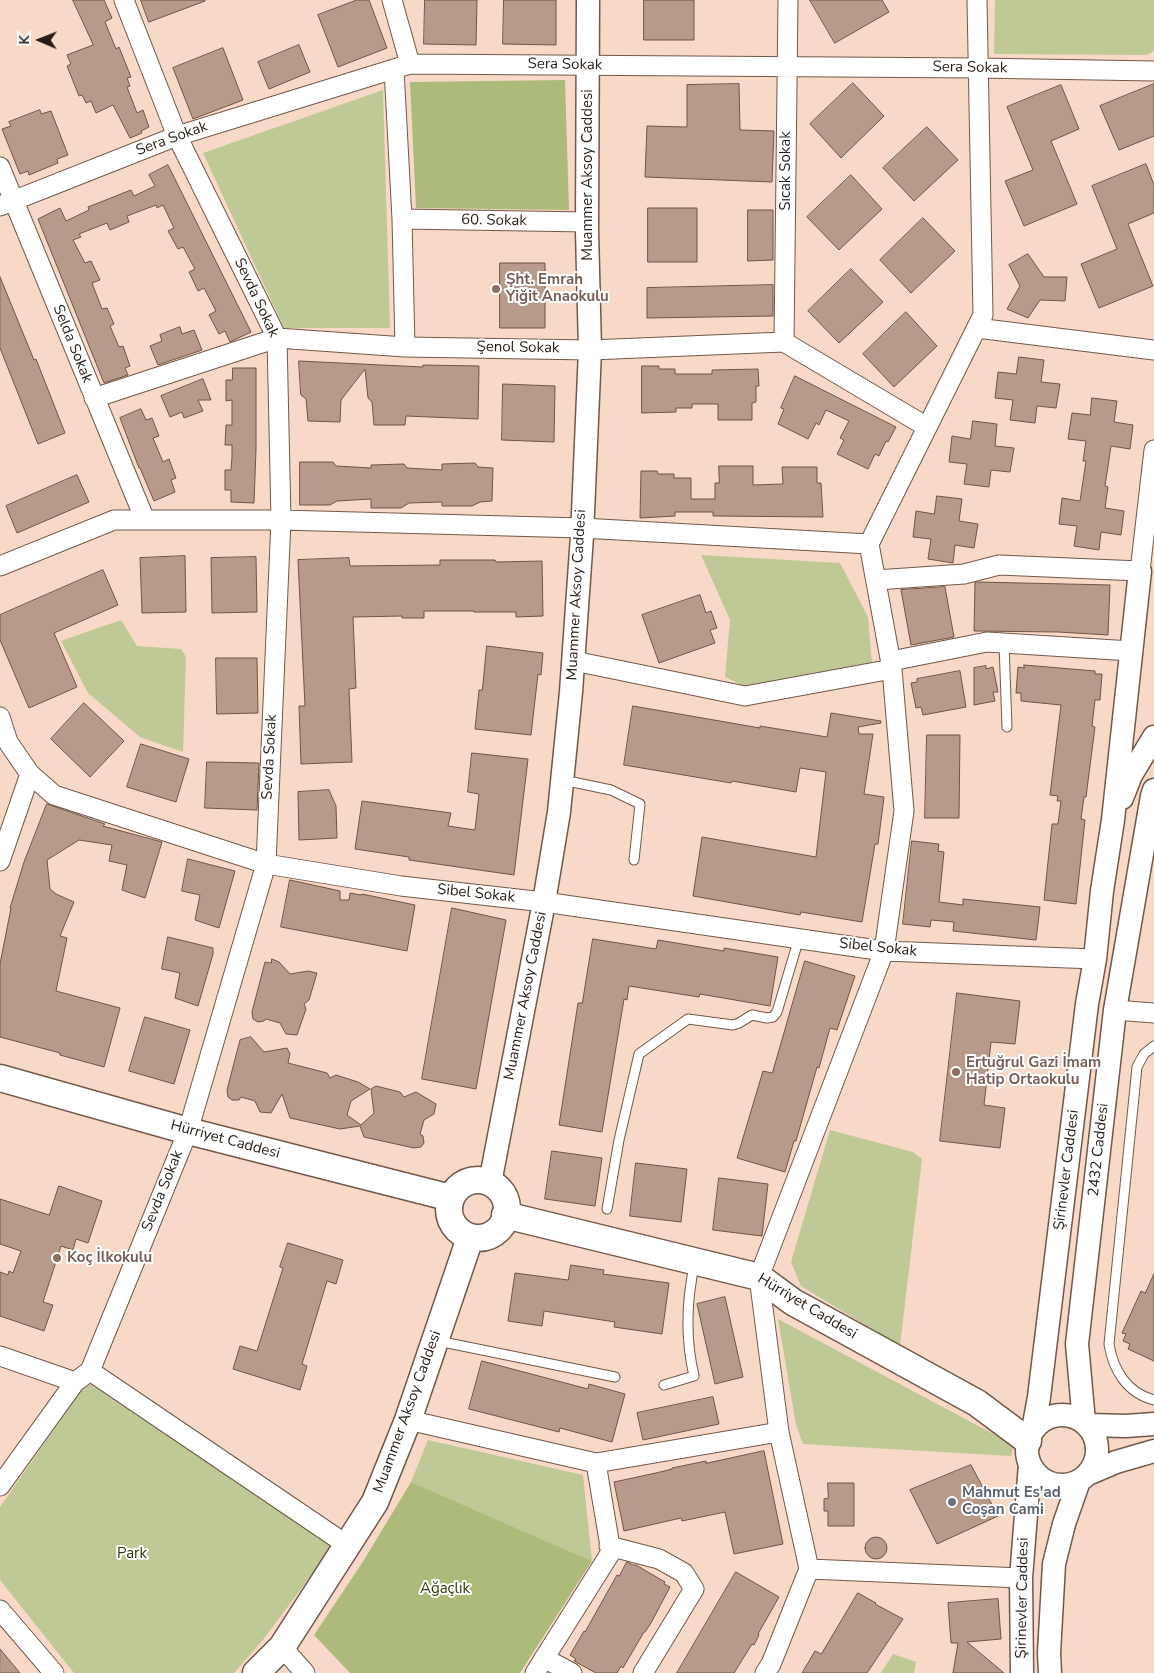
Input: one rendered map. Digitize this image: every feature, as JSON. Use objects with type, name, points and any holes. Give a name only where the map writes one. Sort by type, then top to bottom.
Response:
[{"type":"main road","name":"Hürriyet Caddesi","points":[[0,1078],[188,1131],[451,1198]]},
{"type":"main road","points":[[481,1180],[490,1183],[506,1202],[505,1219],[495,1233],[479,1239],[470,1238],[454,1226],[449,1208],[451,1198],[463,1184],[481,1180]]},
{"type":"main road","name":"Hürriyet Caddesi","points":[[505,1215],[759,1277],[793,1302],[977,1403],[1030,1445]]},
{"type":"main road","name":"Muammer Aksoy Caddesi","points":[[256,1673],[282,1647],[375,1502],[408,1420],[470,1238]]},
{"type":"street","name":"Sevda Sokak","points":[[90,1371],[188,1131],[266,864],[281,520],[277,338],[177,136],[124,0]]},
{"type":"street","points":[[392,0],[402,66],[402,219],[405,346]]},
{"type":"street","name":"Muammer Aksoy Caddesi","points":[[490,1183],[544,902],[559,812],[574,661],[590,350],[587,222],[588,0]]},
{"type":"street","name":"Sıcak Sokak","points":[[784,342],[788,0]]},
{"type":"street","points":[[765,1673],[771,1664],[809,1570],[779,1432],[759,1277],[884,951],[904,811],[892,665],[869,544],[983,315],[977,0]]},
{"type":"street","name":"Sera Sokak","points":[[7,203],[177,136],[402,66],[977,68],[1154,71]]},
{"type":"street","name":"Selda Sokak","points":[[0,167],[7,203],[94,398],[145,520]]},
{"type":"street","name":"60. Sokak","points":[[402,219],[587,222]]},
{"type":"street","points":[[977,328],[1154,350]]},
{"type":"street","name":"Şenol Sokak","points":[[94,398],[277,338],[405,346],[590,350],[784,342]]},
{"type":"street","points":[[784,342],[927,427]]},
{"type":"street","points":[[1113,820],[1154,450]]},
{"type":"street","points":[[0,566],[114,520],[281,520],[582,528],[869,544]]},
{"type":"street","points":[[876,580],[964,574],[999,565],[1140,571]]},
{"type":"street","points":[[1140,571],[1154,605]]},
{"type":"street","points":[[574,661],[745,696],[892,665],[987,642],[1131,651]]},
{"type":"street","name":"Sibel Sokak","points":[[0,717],[8,742],[30,774],[54,795],[266,864],[401,886],[544,902],[884,951],[1095,959]]},
{"type":"street","points":[[1113,820],[1131,775],[1154,737]]},
{"type":"street","points":[[0,861],[30,774]]},
{"type":"street","name":"2432 Caddesi","points":[[1086,1423],[1077,1344],[1115,1010],[1154,790]]},
{"type":"street","name":"Şirinevler Caddesi","points":[[1022,1673],[1021,1578],[1030,1445],[1039,1397],[1087,1004],[1095,959],[1102,891],[1113,820]]},
{"type":"street","points":[[1115,1010],[1154,1013]]},
{"type":"street","points":[[0,1356],[75,1382]]},
{"type":"street","points":[[0,1486],[75,1382],[90,1371],[347,1544]]},
{"type":"street","points":[[1154,1424],[1126,1426],[1086,1423],[1074,1416],[1062,1414],[1045,1419],[1030,1445],[1036,1474],[1056,1485],[1068,1485],[1116,1462],[1154,1451]]},
{"type":"street","points":[[408,1420],[596,1463],[779,1432]]},
{"type":"street","name":"Şirinevler Caddesi","points":[[1050,1673],[1048,1653],[1054,1564],[1064,1524],[1084,1477],[1095,1464],[1097,1452],[1096,1441],[1086,1423]]},
{"type":"street","points":[[572,1673],[540,1666],[611,1552],[596,1463]]},
{"type":"street","points":[[609,1546],[659,1559],[684,1573],[694,1589],[643,1673]]},
{"type":"street","points":[[809,1570],[1021,1578]]},
{"type":"street","points":[[0,1610],[54,1673]]},
{"type":"street","points":[[282,1647],[305,1673]]},
{"type":"lane","points":[[1004,644],[1007,727]]},
{"type":"lane","points":[[562,780],[611,790],[640,804],[634,860]]},
{"type":"lane","points":[[606,1209],[619,1140],[640,1054],[688,1019],[733,1025],[752,1015],[767,1018],[773,1017],[777,1012],[799,938]]},
{"type":"lane","points":[[1154,1046],[1144,1054],[1137,1067],[1109,1344],[1113,1362],[1122,1378],[1139,1394],[1154,1400]]},
{"type":"lane","points":[[664,1385],[694,1376],[688,1347],[687,1312],[695,1261]]},
{"type":"lane","points":[[435,1340],[615,1378]]},
{"type":"green space","points":[[995,0],[1154,0],[1154,51],[1147,55],[994,54]]},
{"type":"green space","points":[[565,80],[569,210],[416,208],[410,82]]},
{"type":"green space","points":[[383,90],[390,328],[284,328],[203,153]]},
{"type":"green space","points":[[701,555],[840,563],[868,617],[872,664],[746,687],[725,677],[730,620]]},
{"type":"green space","points":[[121,620],[137,646],[181,649],[186,657],[183,752],[140,737],[88,693],[61,641]]},
{"type":"green space","points":[[830,1130],[913,1152],[922,1159],[900,1346],[801,1286],[791,1262]]},
{"type":"green space","points":[[778,1319],[1014,1445],[1011,1456],[803,1444],[796,1425]]},
{"type":"green space","name":"Park","points":[[87,1382],[334,1545],[262,1641],[234,1673],[74,1673],[0,1580],[0,1507]]},
{"type":"green space","points":[[428,1440],[583,1475],[592,1561],[411,1482]]},
{"type":"green space","name":"Ağaçlık","points":[[411,1482],[592,1561],[520,1673],[350,1673],[314,1635],[364,1560]]},
{"type":"green space","points":[[893,1654],[916,1662],[914,1673],[881,1673]]},
{"type":"building","points":[[73,0],[104,0],[112,18],[105,22],[116,49],[119,47],[131,77],[127,78],[130,86],[127,87],[137,113],[143,110],[149,127],[141,131],[142,133],[130,138],[113,105],[96,113],[91,101],[86,103],[82,95],[79,96],[67,66],[71,64],[67,55],[93,45]]},
{"type":"building","points":[[141,0],[205,0],[205,1],[149,22]]},
{"type":"building","points":[[357,0],[369,0],[387,48],[338,67],[318,15]]},
{"type":"building","points":[[425,0],[477,0],[476,45],[424,44]]},
{"type":"building","points":[[504,0],[556,0],[556,45],[503,44]]},
{"type":"building","points":[[644,0],[694,0],[694,40],[644,40]]},
{"type":"building","points":[[810,0],[882,0],[889,12],[835,43]]},
{"type":"building","points":[[299,45],[310,72],[269,89],[258,62]]},
{"type":"building","points":[[223,48],[243,100],[193,119],[173,68]]},
{"type":"building","points":[[853,83],[884,116],[841,158],[810,124]]},
{"type":"building","points":[[739,84],[740,130],[774,131],[772,182],[645,177],[647,126],[687,127],[687,85]]},
{"type":"building","points":[[1154,84],[1154,136],[1119,150],[1100,106]]},
{"type":"building","points":[[1061,85],[1079,129],[1051,141],[1077,204],[1024,226],[1005,181],[1033,170],[1007,107]]},
{"type":"building","points":[[40,110],[41,114],[51,111],[68,155],[57,159],[58,163],[29,175],[28,171],[20,174],[2,129],[11,126],[9,122]]},
{"type":"building","points":[[927,127],[958,160],[914,201],[883,168]]},
{"type":"building","points":[[1146,164],[1154,185],[1154,213],[1128,224],[1153,286],[1099,308],[1081,264],[1117,249],[1092,186]]},
{"type":"building","points":[[168,165],[251,332],[230,342],[225,331],[219,334],[209,315],[216,311],[204,288],[198,291],[189,272],[195,269],[183,247],[178,249],[168,231],[174,228],[163,205],[157,208],[156,205],[127,216],[129,222],[110,230],[107,223],[79,234],[81,237],[73,240],[85,263],[91,261],[100,280],[92,283],[102,309],[107,308],[114,324],[110,326],[119,347],[123,346],[130,366],[125,368],[128,375],[104,383],[38,219],[60,208],[66,221],[89,210],[88,207],[131,190],[134,196],[155,186],[149,175]]},
{"type":"building","points":[[851,175],[882,209],[839,250],[807,217]]},
{"type":"building","points":[[648,208],[697,208],[697,262],[648,262]]},
{"type":"building","points":[[748,210],[773,210],[773,260],[748,261]]},
{"type":"building","points":[[923,218],[955,251],[911,293],[880,260]]},
{"type":"building","points":[[1028,254],[1044,277],[1067,277],[1065,301],[1040,300],[1028,318],[1007,309],[1020,286],[1009,265]]},
{"type":"building","points":[[500,263],[545,263],[545,328],[500,328]]},
{"type":"building","points":[[851,269],[883,302],[839,343],[808,311]]},
{"type":"building","points":[[0,277],[34,360],[36,359],[65,433],[38,444],[0,348]]},
{"type":"building","points":[[773,285],[773,316],[647,318],[647,288]]},
{"type":"building","points":[[906,312],[937,346],[894,387],[863,354]]},
{"type":"building","points":[[180,327],[182,334],[194,330],[202,350],[158,365],[150,346],[162,341],[160,335]]},
{"type":"building","points":[[1019,357],[1044,360],[1041,382],[1060,384],[1056,408],[1037,406],[1035,423],[1010,420],[1013,400],[995,398],[998,372],[1016,374]]},
{"type":"building","points":[[299,361],[423,367],[423,365],[479,366],[478,419],[406,416],[405,425],[374,425],[372,402],[368,398],[365,369],[341,400],[340,422],[308,421],[306,399],[301,395]]},
{"type":"building","points":[[642,366],[659,366],[659,369],[675,369],[675,374],[712,374],[712,370],[758,369],[759,386],[756,386],[756,402],[752,403],[752,420],[718,420],[718,404],[692,404],[692,408],[676,408],[676,412],[642,413]]},
{"type":"building","points":[[233,368],[256,368],[254,503],[231,502],[231,490],[225,490],[225,470],[231,470],[232,457],[232,445],[225,445],[226,425],[232,425],[232,400],[226,401],[226,380],[232,380]]},
{"type":"building","points":[[795,376],[896,427],[888,442],[886,441],[879,456],[875,454],[868,469],[837,454],[844,440],[840,438],[849,421],[826,410],[819,425],[816,423],[808,439],[778,424],[784,409],[781,408]]},
{"type":"building","points":[[203,379],[211,400],[198,400],[203,411],[184,418],[182,412],[170,417],[161,396]]},
{"type":"building","points":[[503,384],[555,386],[554,442],[502,440]]},
{"type":"building","points":[[1092,398],[1117,401],[1114,422],[1133,425],[1130,449],[1111,446],[1105,486],[1108,487],[1105,508],[1124,511],[1121,535],[1101,532],[1099,550],[1074,546],[1077,526],[1059,524],[1062,498],[1080,501],[1086,461],[1083,461],[1086,441],[1068,439],[1072,413],[1090,415]]},
{"type":"building","points":[[141,409],[146,420],[152,418],[159,436],[153,438],[163,462],[169,459],[176,478],[171,480],[175,492],[154,501],[120,418]]},
{"type":"building","points":[[973,421],[997,424],[995,446],[1014,448],[1010,472],[991,470],[989,487],[964,484],[967,464],[949,462],[952,436],[970,439]]},
{"type":"building","points":[[300,462],[333,462],[336,466],[371,468],[371,465],[404,464],[407,468],[442,470],[442,464],[475,463],[478,467],[493,468],[492,501],[480,502],[472,506],[442,506],[442,502],[409,503],[401,508],[371,508],[371,499],[337,501],[330,505],[300,505]]},
{"type":"building","points":[[719,466],[753,466],[753,485],[783,484],[782,467],[817,467],[817,483],[821,483],[823,517],[713,516],[713,512],[675,512],[675,516],[640,518],[641,471],[674,474],[674,478],[691,478],[691,499],[715,499],[715,483],[719,483]]},
{"type":"building","points":[[77,475],[89,502],[17,533],[6,506]]},
{"type":"building","points":[[937,496],[962,499],[959,521],[978,524],[974,548],[955,545],[953,563],[928,559],[931,539],[913,537],[916,511],[934,514]]},
{"type":"building","points":[[185,556],[186,612],[142,613],[140,558]]},
{"type":"building","points":[[256,557],[257,612],[212,613],[211,558]]},
{"type":"building","points":[[349,558],[350,566],[440,565],[440,560],[542,561],[543,616],[516,617],[516,612],[424,611],[424,618],[402,618],[402,616],[353,617],[356,688],[349,689],[352,762],[301,764],[299,706],[305,706],[298,560]]},
{"type":"building","points":[[103,570],[118,605],[54,633],[77,687],[29,708],[0,640],[0,615]]},
{"type":"building","points":[[975,583],[1110,585],[1108,635],[1058,632],[974,631]]},
{"type":"building","points":[[945,587],[954,637],[911,645],[901,590]]},
{"type":"building","points":[[700,595],[706,613],[711,611],[717,628],[710,630],[715,643],[659,663],[642,615]]},
{"type":"building","points":[[487,646],[543,653],[541,675],[538,674],[531,735],[475,729],[479,690],[482,690]]},
{"type":"building","points":[[216,658],[257,658],[258,713],[217,714]]},
{"type":"building","points":[[1024,665],[1095,671],[1095,674],[1102,674],[1100,700],[1095,700],[1092,726],[1095,727],[1086,797],[1084,797],[1081,819],[1085,820],[1076,904],[1044,900],[1052,824],[1058,824],[1061,801],[1057,801],[1058,796],[1050,795],[1061,705],[1021,701],[1021,693],[1016,693],[1018,667],[1024,668]]},
{"type":"building","points":[[986,666],[986,669],[993,667],[998,692],[993,692],[995,701],[974,705],[974,668]]},
{"type":"building","points":[[960,671],[966,707],[923,715],[921,707],[916,708],[911,683],[917,682],[917,679]]},
{"type":"building","points":[[84,703],[124,741],[90,777],[51,739]]},
{"type":"building","points":[[633,706],[760,728],[760,726],[827,737],[831,713],[881,721],[881,723],[858,727],[859,734],[873,734],[864,794],[884,797],[878,844],[875,844],[862,922],[801,912],[800,915],[693,896],[702,837],[816,857],[826,772],[800,768],[796,792],[624,765]]},
{"type":"building","points":[[927,735],[960,735],[959,818],[925,818]]},
{"type":"building","points":[[141,744],[189,759],[176,802],[127,787]]},
{"type":"building","points":[[472,753],[528,759],[514,875],[409,860],[409,857],[355,849],[362,801],[451,813],[448,826],[475,830],[479,794],[468,792]]},
{"type":"building","points":[[207,762],[259,763],[257,810],[205,808]]},
{"type":"building","points":[[329,790],[336,806],[337,838],[299,840],[298,792]]},
{"type":"building","points":[[47,804],[105,824],[103,826],[162,842],[145,898],[122,890],[127,865],[109,861],[112,845],[79,840],[47,860],[50,889],[56,894],[74,902],[60,936],[67,938],[56,991],[120,1008],[104,1067],[0,1037],[0,964],[10,908],[24,862]]},
{"type":"building","points":[[912,841],[939,844],[938,851],[944,852],[939,902],[963,905],[963,899],[1040,907],[1036,940],[953,931],[954,922],[931,920],[930,927],[903,924]]},
{"type":"building","points":[[188,859],[235,871],[219,928],[195,920],[200,895],[182,891]]},
{"type":"building","points":[[290,880],[340,891],[340,900],[349,900],[350,893],[415,905],[407,951],[281,927]]},
{"type":"building","points":[[452,908],[506,920],[476,1089],[422,1079]]},
{"type":"building","points":[[168,937],[213,948],[213,954],[198,1006],[175,998],[180,973],[162,969]]},
{"type":"building","points":[[593,939],[656,949],[658,940],[724,951],[724,948],[778,957],[770,1006],[700,994],[699,997],[629,986],[627,1000],[624,999],[602,1132],[559,1125],[578,1003],[582,1003]]},
{"type":"building","points":[[272,959],[279,962],[290,974],[308,971],[317,973],[309,1000],[304,1004],[306,1009],[297,1035],[286,1034],[280,1023],[266,1019],[258,1022],[253,1019],[252,1012],[265,962],[271,963]]},
{"type":"building","points":[[805,961],[855,976],[837,1030],[830,1028],[785,1172],[737,1158],[763,1071],[772,1073]]},
{"type":"building","points":[[957,993],[1020,1001],[1015,1044],[991,1042],[984,1105],[1005,1108],[1000,1148],[940,1141]]},
{"type":"building","points":[[145,1017],[190,1030],[174,1084],[129,1071]]},
{"type":"building","points":[[251,1037],[264,1052],[287,1048],[290,1054],[288,1063],[327,1073],[330,1078],[336,1075],[358,1082],[370,1089],[351,1101],[347,1115],[361,1125],[374,1113],[371,1089],[376,1086],[400,1092],[404,1097],[416,1092],[436,1104],[434,1114],[424,1120],[420,1134],[423,1136],[424,1143],[421,1147],[414,1148],[364,1137],[360,1126],[340,1129],[290,1118],[282,1094],[271,1113],[260,1112],[255,1101],[241,1097],[239,1100],[232,1100],[228,1097],[227,1090],[240,1040]]},
{"type":"building","points":[[552,1151],[602,1158],[595,1206],[545,1199]]},
{"type":"building","points":[[636,1163],[687,1169],[681,1222],[630,1216]]},
{"type":"building","points":[[719,1178],[768,1184],[762,1236],[713,1230]]},
{"type":"building","points":[[59,1186],[102,1201],[88,1243],[76,1239],[73,1250],[61,1246],[43,1302],[53,1305],[44,1331],[0,1316],[0,1272],[8,1275],[9,1271],[13,1273],[21,1251],[0,1244],[0,1199],[49,1215]]},
{"type":"building","points":[[288,1243],[343,1260],[336,1284],[327,1281],[302,1364],[307,1366],[300,1390],[233,1369],[240,1346],[257,1351],[283,1268],[280,1267]]},
{"type":"building","points":[[571,1265],[604,1270],[603,1274],[669,1283],[662,1334],[614,1327],[615,1322],[544,1311],[542,1326],[508,1321],[515,1273],[568,1280]]},
{"type":"building","points":[[1154,1274],[1154,1361],[1128,1349],[1130,1344],[1123,1341],[1126,1334],[1122,1333],[1141,1291],[1145,1293]]},
{"type":"building","points":[[725,1297],[743,1377],[715,1384],[697,1304]]},
{"type":"building","points":[[482,1361],[588,1389],[589,1384],[625,1394],[612,1442],[560,1428],[559,1432],[469,1409]]},
{"type":"building","points":[[713,1397],[719,1424],[643,1440],[637,1413]]},
{"type":"building","points":[[764,1451],[783,1544],[734,1554],[725,1512],[682,1521],[681,1518],[624,1531],[614,1482],[672,1468]]},
{"type":"building","points":[[971,1465],[998,1516],[937,1544],[910,1490]]},
{"type":"building","points":[[828,1483],[854,1483],[854,1526],[828,1526],[828,1511],[824,1511],[824,1499],[828,1498]]},
{"type":"building","points":[[872,1537],[880,1537],[887,1544],[887,1552],[880,1559],[872,1559],[865,1552],[865,1544]]},
{"type":"building","points":[[627,1562],[636,1565],[670,1587],[651,1623],[623,1668],[621,1666],[617,1673],[596,1673],[574,1661],[576,1659],[570,1655],[617,1575],[619,1576]]},
{"type":"building","points":[[736,1572],[779,1597],[758,1634],[754,1645],[752,1644],[734,1673],[677,1673]]},
{"type":"building","points":[[858,1593],[903,1619],[867,1673],[802,1673],[815,1651],[821,1654]]},
{"type":"building","points":[[998,1599],[1001,1639],[967,1642],[1004,1673],[953,1673],[958,1643],[951,1643],[948,1603]]},
{"type":"building","points":[[0,1649],[20,1673],[0,1673]]},
{"type":"place","name":"Şht. Emrah Yiğit Anaokulu","points":[[496,289]]},
{"type":"place","name":"Ertuğrul Gazi İmam Hatip Ortaokulu","points":[[956,1072]]},
{"type":"place","name":"Koç İlkokulu","points":[[57,1258]]},
{"type":"place","name":"Mahmut Es'ad Coşan Cami","points":[[952,1502]]}]
